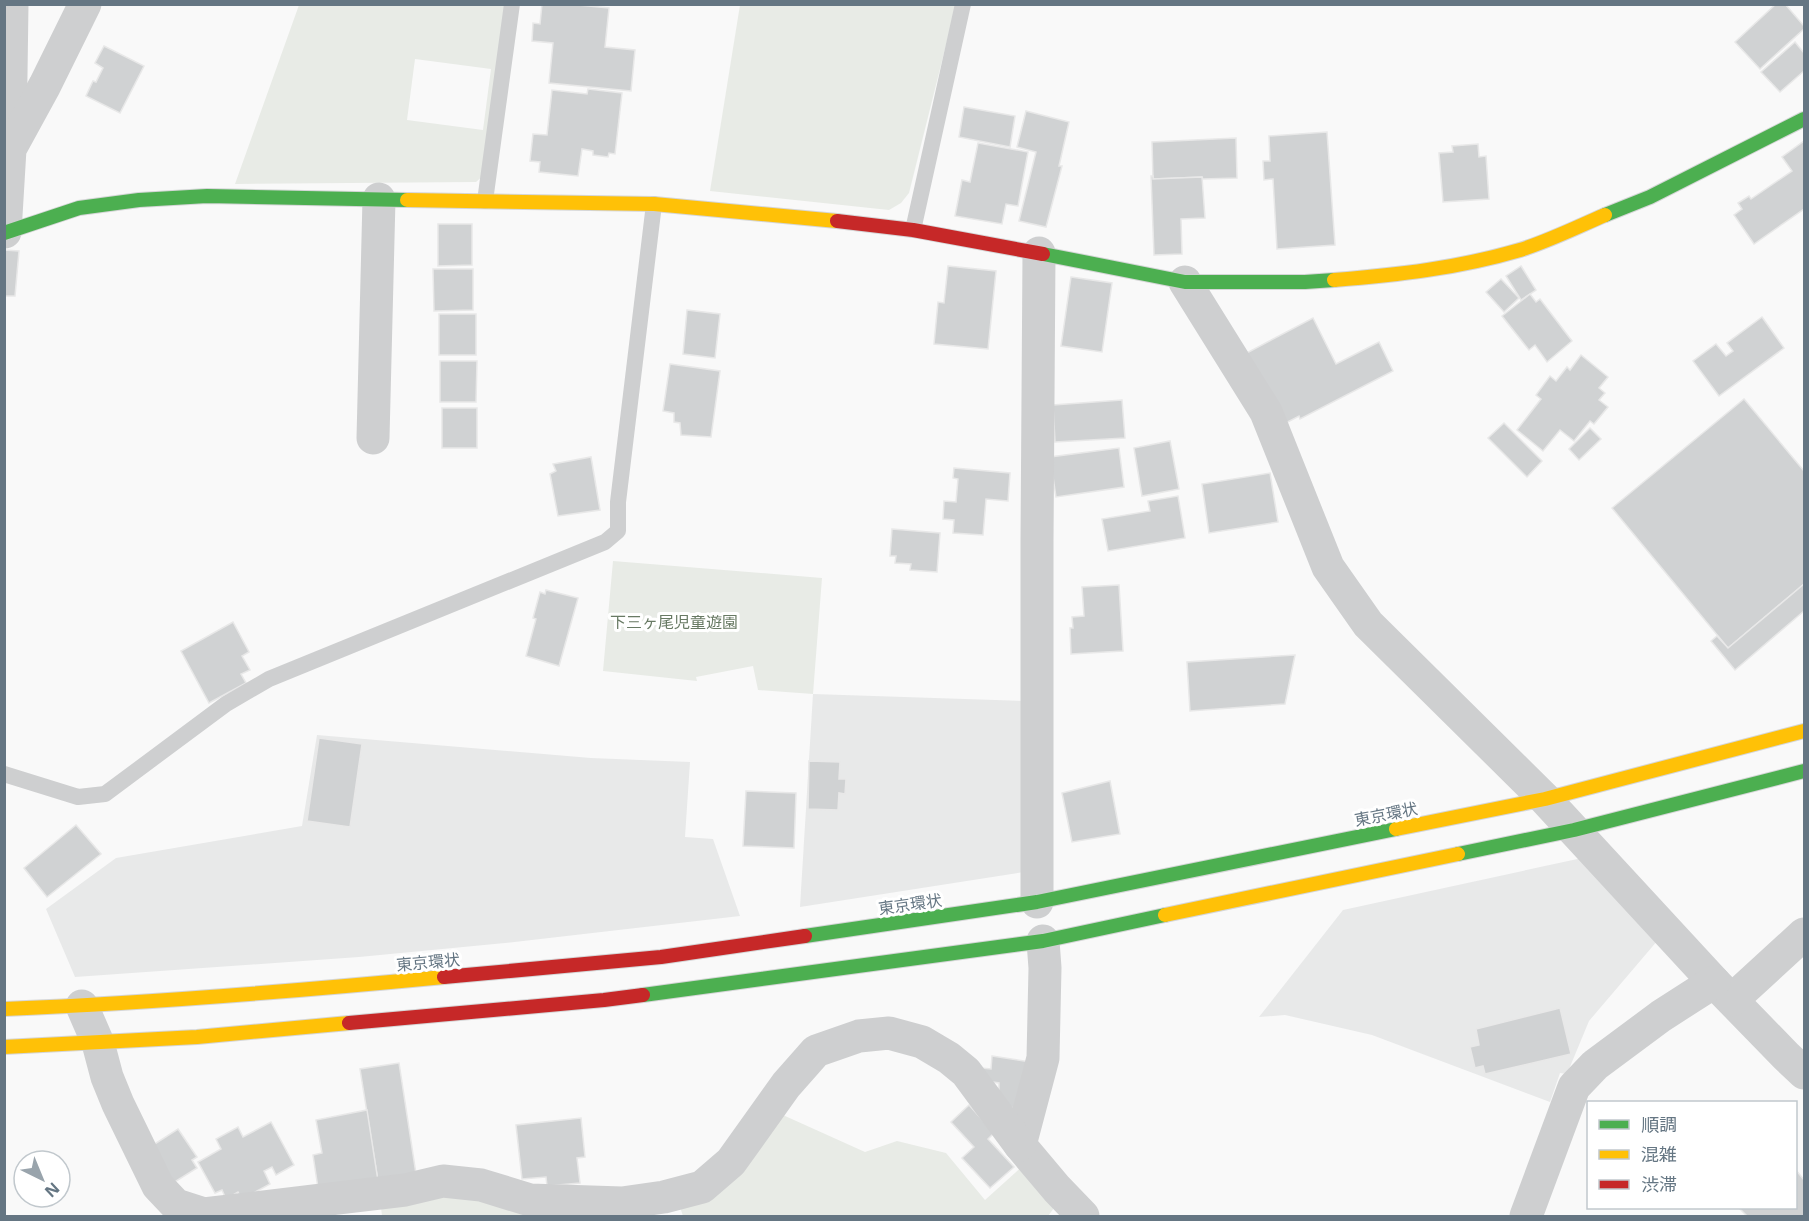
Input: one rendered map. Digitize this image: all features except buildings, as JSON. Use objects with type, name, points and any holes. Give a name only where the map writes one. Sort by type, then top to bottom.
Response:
[{"type":"main road","points":[[5,232],[79,208],[139,200],[207,196],[654,204],[824,219],[913,230],[1185,282],[1305,282],[1396,274],[1462,265],[1522,249],[1650,197],[1804,119]]},
{"type":"main road","name":"東京環状","points":[[4,1009],[283,992],[661,957],[1037,902],[1545,799],[1804,731]]},
{"type":"main road","points":[[4,1047],[98,1043],[305,1028],[604,1000],[1043,941],[1574,830],[1804,771]]},
{"type":"street","points":[[5,232],[10,149],[12,4]]},
{"type":"street","points":[[10,149],[45,85],[84,4]]},
{"type":"street","points":[[373,438],[379,199]]},
{"type":"street","points":[[1037,902],[1039,253]]},
{"type":"street","points":[[1185,282],[1266,412],[1328,567],[1368,624],[1545,799],[1724,991],[1804,1073]]},
{"type":"street","points":[[1526,1216],[1574,1087],[1595,1065],[1651,1023],[1724,991],[1804,934]]},
{"type":"street","points":[[1020,1144],[1043,1058],[1045,968],[1043,941]]},
{"type":"street","points":[[82,1006],[98,1043],[107,1077],[118,1104],[158,1186],[176,1204],[204,1214],[405,1191],[443,1181],[481,1185],[530,1200],[622,1203],[664,1197],[702,1187],[731,1162],[786,1084],[816,1051],[859,1036],[889,1033],[922,1042],[949,1058],[966,1072],[1020,1144],[1083,1216]]},
{"type":"lane","points":[[485,201],[512,4]]},
{"type":"lane","points":[[913,230],[963,4]]},
{"type":"lane","points":[[4,774],[78,797],[105,794],[226,705],[269,679],[605,542],[618,531],[618,502],[654,204]]},
{"type":"shaded area","points":[[813,694],[1027,701],[1031,871],[800,907]]},
{"type":"shaded area","points":[[317,735],[591,758],[690,762],[685,837],[713,839],[740,916],[359,957],[75,977],[46,909],[116,858],[302,826]]},
{"type":"shaded area","points":[[1582,858],[1658,940],[1589,1021],[1567,1074],[1560,1073],[1550,1102],[1372,1035],[1285,1015],[1259,1017],[1343,910]]},
{"type":"green space","points":[[299,5],[508,5],[486,173],[476,182],[235,184]],"holes":[[[415,59],[491,69],[483,130],[407,120]]]},
{"type":"green space","points":[[740,5],[956,5],[909,193],[901,203],[889,210],[710,191]]},
{"type":"green space","name":"下三ヶ尾児童遊園","points":[[613,561],[822,578],[813,694],[758,690],[753,666],[696,677],[697,681],[603,671]]},
{"type":"green space","points":[[774,1111],[865,1152],[897,1141],[946,1153],[985,1200],[1027,1162],[1060,1200],[1048,1216],[683,1216],[679,1204]]},
{"type":"green space","points":[[432,1190],[560,1216],[382,1216],[380,1198]]},
{"type":"traffic: fast","points":[[1605,215],[1650,197],[1804,119]]},
{"type":"traffic: fast","points":[[4,233],[79,208],[139,200],[207,196],[407,200]]},
{"type":"traffic: fast","points":[[1043,254],[1185,282],[1334,280]]},
{"type":"traffic: fast","points":[[1458,854],[1574,830],[1804,771]]},
{"type":"traffic: fast","points":[[805,936],[1037,902],[1396,829]]},
{"type":"traffic: fast","points":[[643,995],[1043,941],[1165,915]]},
{"type":"traffic: slow","points":[[407,200],[654,204],[837,221]]},
{"type":"traffic: slow","points":[[1334,280],[1428,270],[1474,262],[1520,250],[1605,215]]},
{"type":"traffic: slow","points":[[1396,829],[1545,799],[1804,731]]},
{"type":"traffic: slow","points":[[1165,915],[1458,854]]},
{"type":"traffic: slow","points":[[4,1009],[224,996],[444,977]]},
{"type":"traffic: slow","points":[[4,1047],[197,1037],[349,1023]]},
{"type":"traffic: jam","points":[[837,221],[913,230],[1043,254]]},
{"type":"traffic: jam","points":[[444,977],[661,957],[805,936]]},
{"type":"traffic: jam","points":[[349,1023],[643,995]]}]
